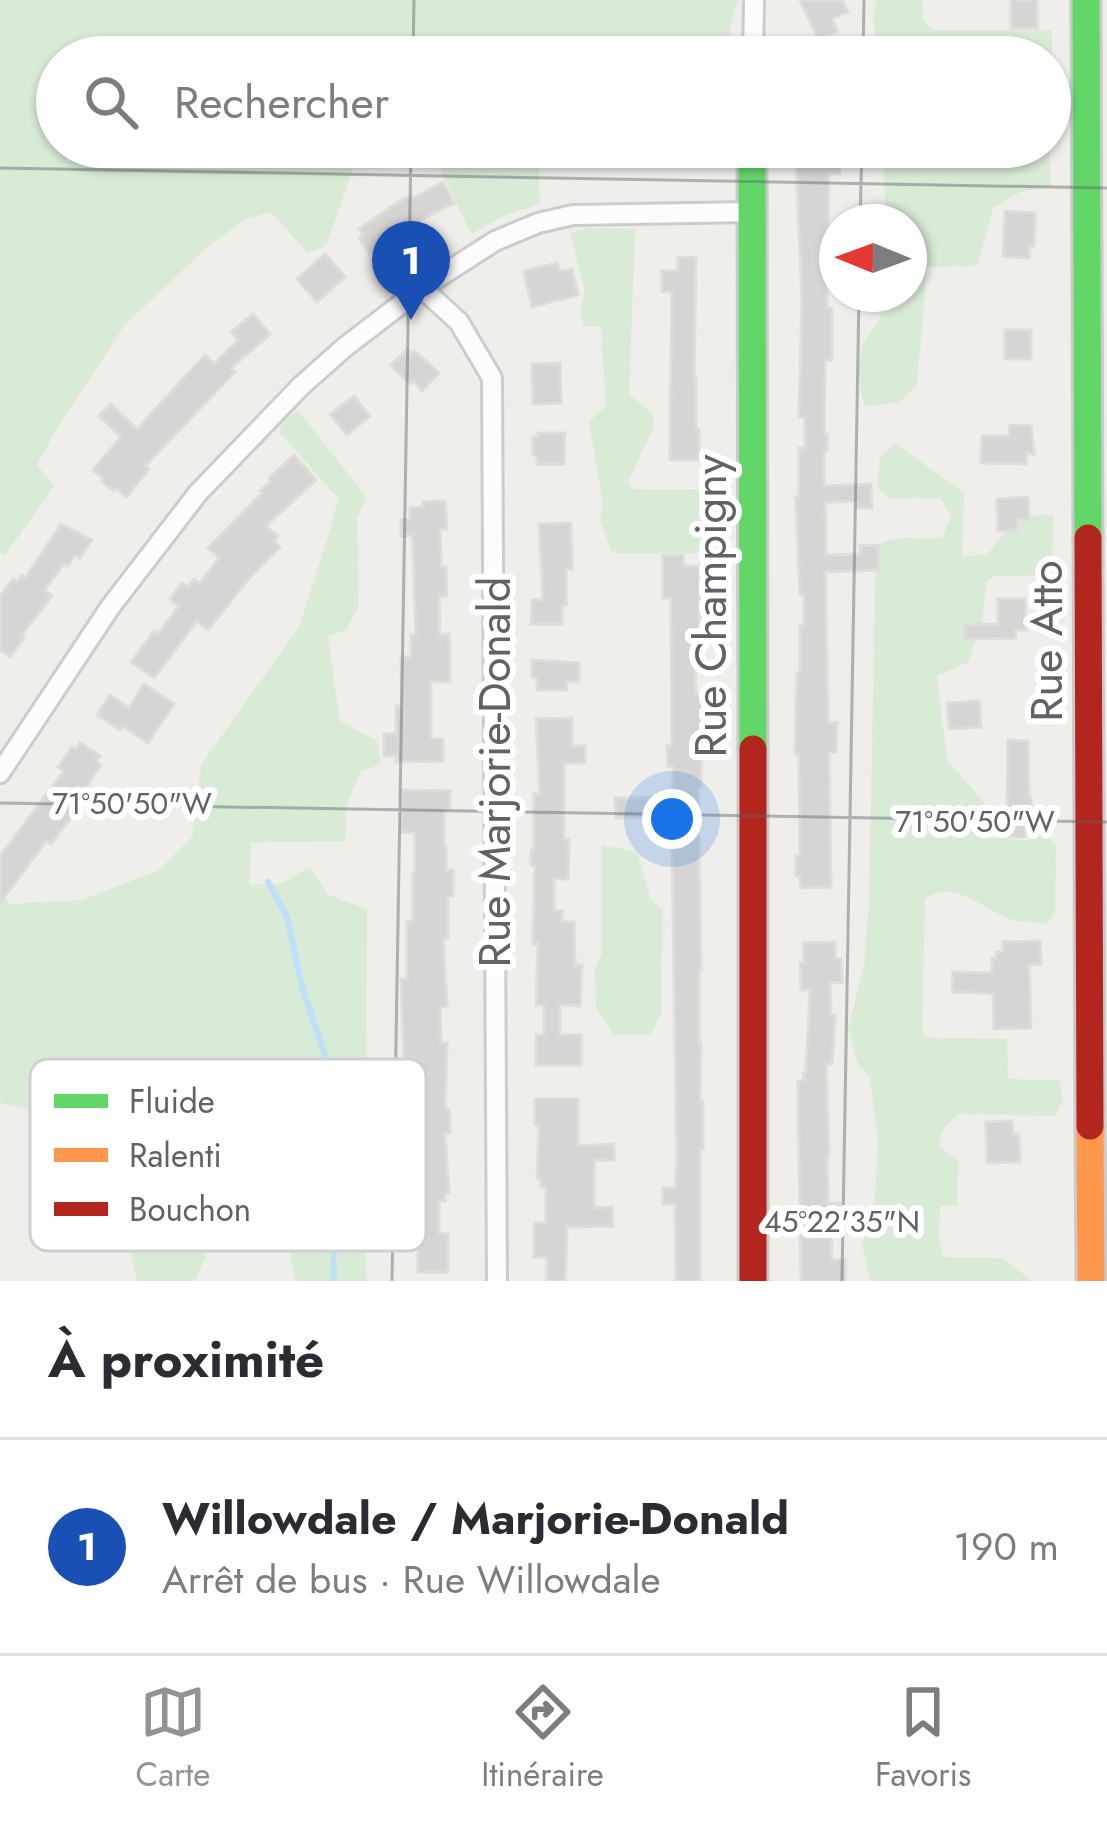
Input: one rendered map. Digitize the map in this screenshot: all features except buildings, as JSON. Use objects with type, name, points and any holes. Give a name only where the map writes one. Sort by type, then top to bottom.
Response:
[{"type":"street","points":[[753,36],[754,0]]},
{"type":"street","name":"Rue Atto","points":[[1086,0],[1091,1281]]},
{"type":"street","name":"Rue Champigny","points":[[752,168],[754,1281]]},
{"type":"street","points":[[0,772],[119,595],[198,493],[301,386],[422,288],[495,242],[538,223],[573,215],[751,212]]},
{"type":"street","name":"Rue Marjorie-Donald","points":[[422,288],[459,322],[492,378],[497,1281]]},
{"type":"green space","points":[[0,0],[738,0],[730,36],[36,36],[36,168],[353,168],[326,246],[307,253],[271,212],[246,219],[206,248],[124,326],[37,465],[54,486],[5,555],[0,553]]},
{"type":"green space","points":[[877,0],[922,0],[923,20],[933,30],[1052,30],[1052,36],[875,36]]},
{"type":"green space","points":[[440,168],[539,168],[540,204],[471,234]]},
{"type":"green space","points":[[884,168],[1050,168],[1050,187],[1020,192],[993,208],[977,266],[927,267],[927,204],[885,204]]},
{"type":"green space","points":[[588,228],[635,229],[629,394],[653,415],[653,429],[628,482],[632,489],[730,490],[730,553],[612,553],[600,519],[603,504],[589,422],[606,406],[601,326],[584,327],[580,310],[585,290],[570,233]]},
{"type":"green space","points":[[881,312],[923,312],[917,385],[899,402],[866,407],[859,362],[865,341]]},
{"type":"green space","points":[[298,410],[367,498],[357,518],[359,606],[346,630],[328,636],[340,721],[377,741],[381,764],[360,772],[346,807],[345,841],[251,842],[249,885],[282,883],[310,867],[328,895],[367,909],[367,1059],[30,1059],[30,1110],[0,1103],[0,895],[11,904],[82,900],[159,870],[192,837],[201,765],[299,627],[338,498],[279,432]]},
{"type":"green space","points":[[894,443],[964,492],[962,556],[987,555],[1021,519],[1053,515],[1052,575],[994,576],[986,582],[982,622],[968,662],[937,676],[947,760],[985,803],[984,837],[1028,841],[1044,833],[1056,845],[1055,914],[1047,924],[1022,922],[957,893],[936,893],[925,899],[922,1029],[926,1038],[1007,1039],[1008,1079],[1060,1080],[1062,1102],[1055,1116],[958,1114],[942,1131],[939,1146],[958,1161],[957,1206],[940,1206],[943,1257],[1003,1258],[1032,1281],[870,1281],[862,1245],[875,1198],[878,1141],[870,1078],[858,1064],[848,1028],[864,967],[869,903],[876,546],[900,538],[943,537],[951,516],[941,499],[889,498],[877,487],[880,458]]},
{"type":"green space","points":[[602,845],[637,852],[651,900],[662,909],[661,1014],[650,1035],[614,1035],[596,1007],[595,969],[602,953]]},
{"type":"green space","points":[[130,1251],[208,1251],[195,1281],[137,1281]]},
{"type":"green space","points":[[289,1251],[366,1251],[366,1281],[296,1281]]},
{"type":"waterway","points":[[268,882],[287,917],[302,987],[326,1059]]},
{"type":"waterway","points":[[333,1251],[334,1281]]},
{"type":"traffic: fast","points":[[1086,0],[1088,538]]},
{"type":"traffic: fast","points":[[752,168],[753,749]]},
{"type":"traffic: slow","points":[[1090,1126],[1091,1281]]},
{"type":"traffic: jam","points":[[1088,538],[1090,1126]]},
{"type":"traffic: jam","points":[[753,749],[753,1281]]},
{"type":"place","name":"Willowdale / Marjorie-Donald","points":[[411,320]]}]
